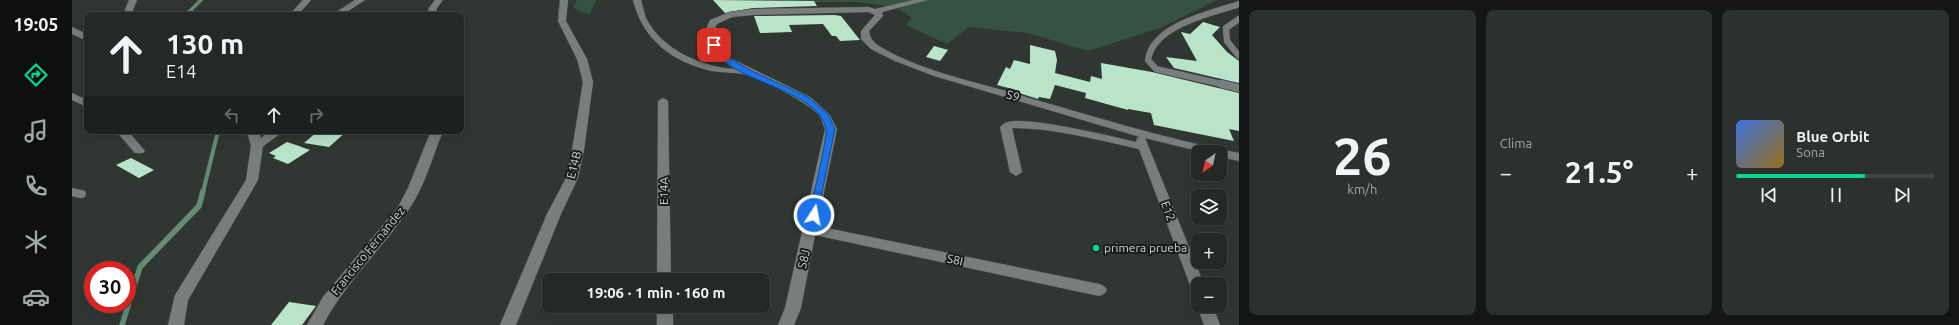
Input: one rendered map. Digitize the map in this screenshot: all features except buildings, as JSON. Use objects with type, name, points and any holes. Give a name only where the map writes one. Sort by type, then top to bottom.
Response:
[{"type":"street","points":[[128,12],[134,0]]},
{"type":"street","points":[[296,12],[307,0]]},
{"type":"street","points":[[341,12],[361,0]]},
{"type":"street","points":[[432,12],[439,0]]},
{"type":"street","name":"E14B","points":[[508,325],[554,214],[572,178],[578,150],[582,114],[588,82],[582,59],[570,39],[562,21],[564,0]]},
{"type":"street","name":"S8J","points":[[637,0],[639,12],[648,30],[664,47],[693,61],[721,70],[749,72],[806,99],[824,114],[831,129],[811,229],[793,308],[786,325]]},
{"type":"street","points":[[749,72],[727,60],[714,45],[709,32],[713,22],[730,14],[860,8],[876,11],[924,0]]},
{"type":"street","name":"S9","points":[[876,11],[880,14],[879,17],[870,24],[865,31],[866,39],[874,47],[898,59],[937,74],[1138,133],[1191,146]]},
{"type":"street","points":[[72,30],[84,36]]},
{"type":"street","points":[[72,96],[84,102]]},
{"type":"street","name":"E14A","points":[[663,101],[664,273]]},
{"type":"street","points":[[1016,172],[1006,127],[1008,125],[1031,125],[1070,131],[1144,147]]},
{"type":"street","name":"E12","points":[[1138,133],[1193,277]]},
{"type":"street","points":[[125,134],[139,151]]},
{"type":"street","points":[[176,325],[180,299],[252,180],[257,146],[254,134]]},
{"type":"street","name":"Francisco Fernandez","points":[[315,325],[328,301],[403,209],[414,188],[436,134]]},
{"type":"street","points":[[1227,154],[1239,157]]},
{"type":"street","name":"S8I","points":[[811,229],[1099,290]]},
{"type":"street","points":[[665,313],[665,325]]},
{"type":"street","points":[[1207,313],[1212,325]]},
{"type":"lane","points":[[1239,4],[1200,17],[1164,33],[1156,41],[1149,53],[1148,60],[1156,69],[1164,72],[1239,88]]},
{"type":"lane","points":[[1239,19],[1226,28],[1227,41],[1239,56]]},
{"type":"lane","points":[[257,146],[273,134]]},
{"type":"green space","points":[[577,0],[596,0],[589,15],[573,8]]},
{"type":"green space","points":[[781,0],[1217,0],[1160,28],[1088,51],[1028,33],[969,27],[947,44],[906,25],[912,18],[895,7],[857,2],[785,2]]},
{"type":"waterway","points":[[189,12],[201,0]]},
{"type":"waterway","points":[[203,192],[217,134]]},
{"type":"waterway","points":[[122,325],[140,267],[199,206],[203,191]]},
{"type":"place","name":"primera prueba","points":[[1096,248]]},
{"type":"route","points":[[714,45],[727,60],[806,99],[824,114],[831,129],[814,215]]}]
